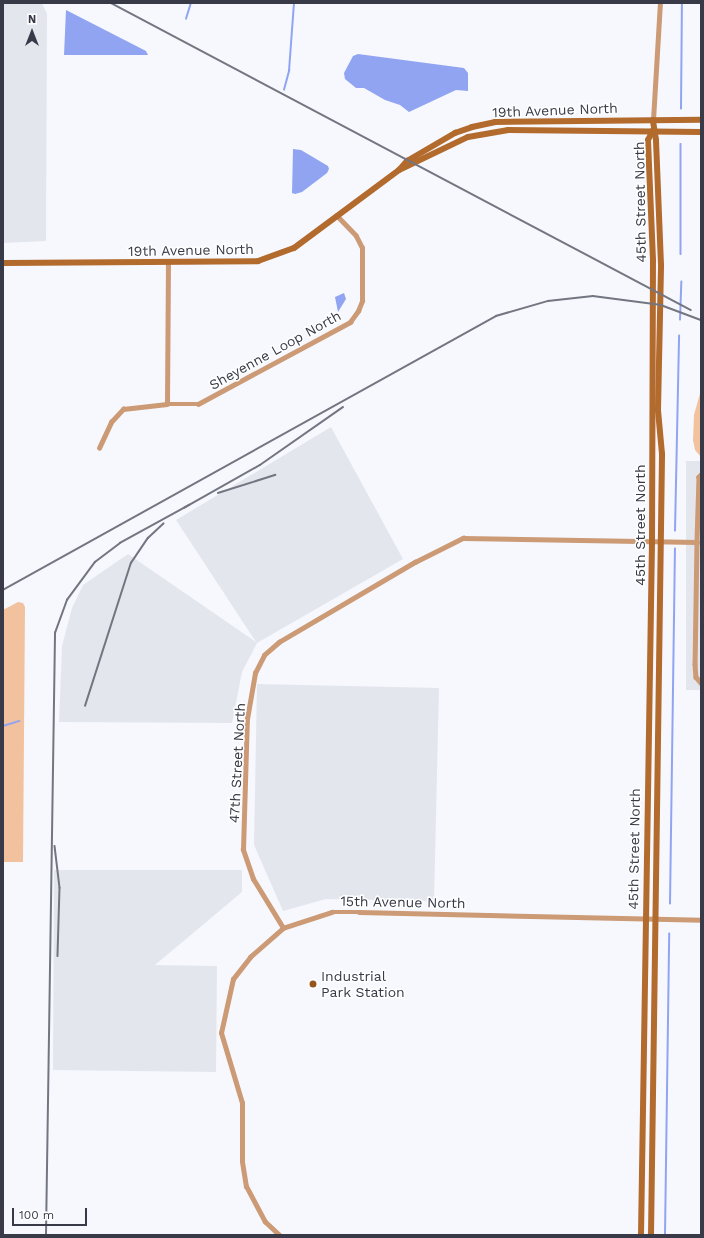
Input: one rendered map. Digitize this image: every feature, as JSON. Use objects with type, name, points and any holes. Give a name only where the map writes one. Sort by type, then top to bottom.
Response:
[{"type":"main road","points":[[653,120],[653,130]]},
{"type":"main road","name":"19th Avenue North","points":[[3,263],[267,260],[294,248],[399,170],[407,161],[439,142],[482,125],[509,122],[701,120]]},
{"type":"main road","name":"19th Avenue North","points":[[399,170],[423,161],[453,143],[498,130],[653,130],[701,132]]},
{"type":"main road","name":"45th Street North","points":[[641,1235],[652,542],[653,260],[648,140],[653,130]]},
{"type":"main road","name":"45th Street North","points":[[651,1235],[662,454],[658,410],[661,265],[656,140],[653,130]]},
{"type":"street","points":[[653,120],[660,3]]},
{"type":"street","name":"Sheyenne Loop North","points":[[99,448],[111,422],[123,409],[167,404],[198,404],[350,322],[358,311],[362,301],[362,248],[356,236],[337,216]]},
{"type":"street","points":[[167,404],[168,262]]},
{"type":"street","points":[[701,475],[699,477],[697,542],[696,677],[701,683]]},
{"type":"street","name":"47th Street North","points":[[283,928],[253,879],[243,850],[247,719],[255,673],[264,655],[279,642],[376,584],[463,538],[652,542]]},
{"type":"street","points":[[652,542],[697,542]]},
{"type":"street","name":"15th Avenue North","points":[[279,1235],[265,1222],[246,1187],[242,1161],[242,1103],[222,1033],[233,979],[250,957],[283,928],[332,912],[701,920]]},
{"type":"shaded area","points":[[3,3],[42,3],[47,14],[46,241],[3,243]]},
{"type":"shaded area","points":[[701,390],[701,457],[695,450],[693,440],[694,415]]},
{"type":"shaded area","points":[[331,427],[403,559],[257,643],[242,672],[232,723],[59,722],[62,646],[72,608],[83,585],[128,554],[256,642],[176,520]]},
{"type":"shaded area","points":[[686,461],[701,461],[701,690],[686,690]]},
{"type":"shaded area","points":[[18,602],[23,603],[25,607],[23,862],[3,862],[3,610]]},
{"type":"shaded area","points":[[257,684],[439,688],[434,901],[326,899],[283,911],[254,845]]},
{"type":"shaded area","points":[[54,870],[242,870],[242,892],[155,965],[217,966],[216,1072],[53,1070]]},
{"type":"water","points":[[66,10],[146,51],[148,55],[64,55]]},
{"type":"water","points":[[358,54],[464,68],[468,73],[468,91],[456,90],[409,112],[400,105],[385,100],[364,88],[356,88],[345,79],[344,73],[353,56]]},
{"type":"water","points":[[293,149],[301,150],[328,166],[329,169],[327,173],[302,192],[295,194],[292,193]]},
{"type":"water","points":[[344,293],[346,299],[338,312],[335,297]]},
{"type":"waterway","points":[[186,19],[191,3]]},
{"type":"waterway","points":[[284,90],[289,71],[294,3]]},
{"type":"waterway","points":[[681,109],[682,3]]},
{"type":"waterway","points":[[681,144],[681,254]]},
{"type":"waterway","points":[[680,320],[681,282]]},
{"type":"waterway","points":[[675,531],[679,336]]},
{"type":"waterway","points":[[670,904],[675,549]]},
{"type":"waterway","points":[[3,726],[19,721]]},
{"type":"waterway","points":[[665,1235],[669,934]]},
{"type":"railway","points":[[111,3],[691,310]]},
{"type":"railway","points":[[3,590],[496,316],[548,301],[593,296],[661,305],[701,320]]},
{"type":"railway","points":[[184,508],[260,465],[343,407]]},
{"type":"railway","points":[[218,493],[275,475]]},
{"type":"railway","points":[[46,1235],[55,633],[67,600],[95,562],[120,543],[189,505]]},
{"type":"railway","points":[[85,706],[131,563],[148,538],[163,524]]},
{"type":"railway","points":[[55,846],[60,888],[58,956]]},
{"type":"place","name":"Industrial Park Station","points":[[313,984]]}]
